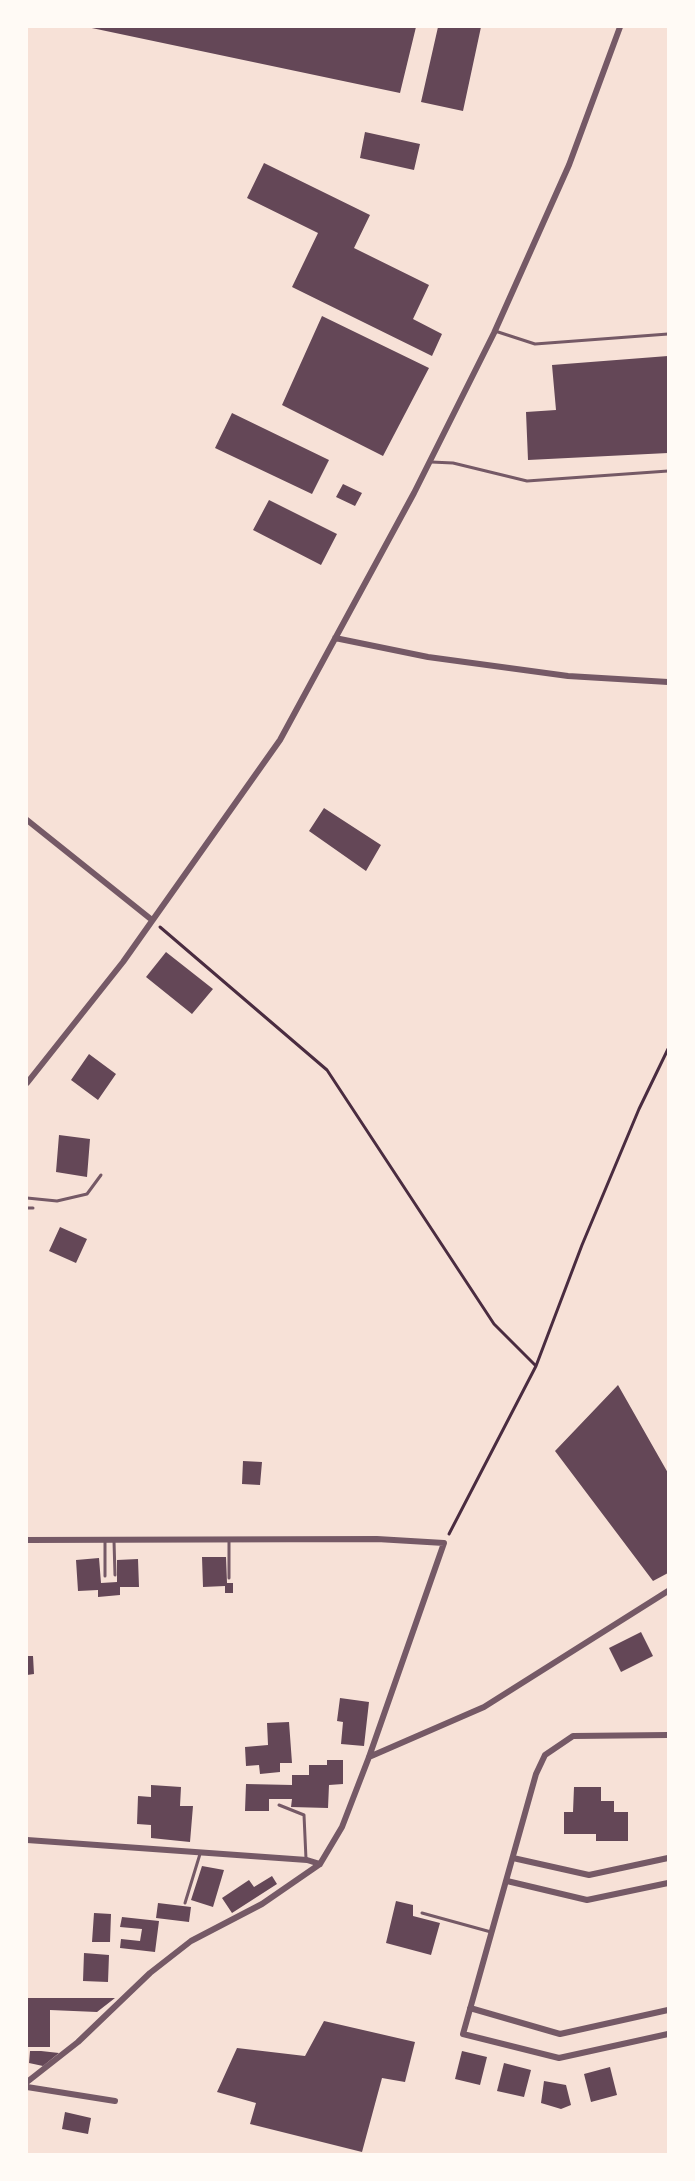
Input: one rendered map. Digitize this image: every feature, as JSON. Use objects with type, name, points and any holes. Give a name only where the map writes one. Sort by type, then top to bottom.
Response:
[{"type":"street","points":[[27,1083],[152,920],[280,740],[429,462],[495,331],[569,165],[620,27]]},
{"type":"street","points":[[335,638],[428,657],[568,676],[668,682]]},
{"type":"street","points":[[27,820],[152,920]]},
{"type":"street","points":[[27,1540],[377,1539],[444,1544],[342,1827],[320,1864],[262,1904],[191,1941],[150,1973],[78,2042],[27,2082]]},
{"type":"street","points":[[369,1757],[483,1707],[668,1591]]},
{"type":"street","points":[[668,1735],[573,1736],[545,1755],[536,1774],[463,2034],[559,2058],[668,2034]]},
{"type":"street","points":[[27,1840],[307,1860],[320,1864]]},
{"type":"street","points":[[513,1858],[590,1875],[668,1858]]},
{"type":"street","points":[[507,1881],[587,1900],[668,1883]]},
{"type":"street","points":[[470,2008],[560,2034],[668,2010]]},
{"type":"street","points":[[27,2087],[115,2101]]},
{"type":"lane","points":[[495,331],[535,344],[668,334]]},
{"type":"lane","points":[[429,462],[453,464],[527,481],[668,471]]},
{"type":"lane","points":[[27,1198],[57,1201],[87,1194],[101,1175]]},
{"type":"lane","points":[[27,1208],[33,1208]]},
{"type":"lane","points":[[229,1538],[230,1578]]},
{"type":"lane","points":[[105,1539],[105,1576]]},
{"type":"lane","points":[[114,1540],[115,1575]]},
{"type":"lane","points":[[279,1805],[304,1815],[307,1860]]},
{"type":"lane","points":[[185,1903],[201,1852]]},
{"type":"lane","points":[[422,1913],[491,1932]]},
{"type":"path","points":[[152,920],[327,1070],[494,1324],[536,1366]]},
{"type":"path","points":[[444,1544],[536,1366],[595,1214],[639,1109],[668,1048]]},
{"type":"building","points":[[87,27],[416,27],[400,93]]},
{"type":"building","points":[[438,27],[481,27],[463,111],[421,102]]},
{"type":"building","points":[[365,132],[420,144],[414,170],[360,158]]},
{"type":"building","points":[[264,163],[370,215],[354,248],[429,285],[413,319],[442,334],[432,356],[292,287],[318,233],[247,198]]},
{"type":"building","points":[[322,316],[429,368],[383,456],[282,405]]},
{"type":"building","points":[[668,356],[668,453],[528,460],[526,412],[556,410],[552,365]]},
{"type":"building","points":[[232,413],[329,460],[312,494],[215,448]]},
{"type":"building","points":[[343,484],[362,493],[355,506],[336,497]]},
{"type":"building","points":[[269,500],[337,534],[321,565],[253,530]]},
{"type":"building","points":[[324,808],[381,845],[366,871],[309,831]]},
{"type":"building","points":[[166,952],[213,989],[192,1014],[146,977]]},
{"type":"building","points":[[89,1054],[116,1074],[98,1100],[71,1080]]},
{"type":"building","points":[[59,1135],[90,1139],[87,1177],[56,1172]]},
{"type":"building","points":[[60,1227],[87,1239],[76,1263],[49,1251]]},
{"type":"building","points":[[618,1385],[668,1473],[668,1573],[653,1581],[555,1451]]},
{"type":"building","points":[[243,1461],[262,1462],[260,1485],[242,1484]]},
{"type":"building","points":[[202,1557],[226,1557],[227,1583],[233,1583],[233,1593],[225,1593],[225,1586],[203,1587]]},
{"type":"building","points":[[99,1558],[101,1583],[117,1582],[117,1560],[138,1559],[139,1587],[120,1587],[120,1595],[98,1597],[98,1590],[78,1591],[76,1560]]},
{"type":"building","points":[[641,1632],[653,1656],[621,1672],[609,1648]]},
{"type":"building","points":[[27,1656],[33,1656],[34,1674],[27,1675]]},
{"type":"building","points":[[340,1698],[369,1702],[364,1746],[341,1744],[343,1722],[337,1721]]},
{"type":"building","points":[[289,1722],[292,1763],[280,1763],[280,1772],[260,1774],[259,1765],[246,1766],[245,1747],[268,1745],[267,1723]]},
{"type":"building","points":[[327,1760],[343,1760],[343,1784],[329,1785],[328,1808],[291,1807],[292,1799],[269,1799],[269,1811],[245,1811],[246,1784],[292,1785],[292,1775],[309,1775],[309,1765],[327,1765]]},
{"type":"building","points":[[151,1785],[181,1787],[180,1806],[193,1806],[190,1842],[151,1838],[151,1825],[137,1824],[138,1796],[151,1797]]},
{"type":"building","points":[[574,1787],[601,1787],[601,1801],[614,1801],[614,1812],[628,1812],[628,1841],[596,1841],[596,1834],[564,1834],[564,1812],[573,1812]]},
{"type":"building","points":[[202,1866],[224,1870],[213,1907],[191,1900]]},
{"type":"building","points":[[272,1876],[277,1884],[232,1913],[222,1898],[249,1880],[254,1887]]},
{"type":"building","points":[[396,1901],[413,1905],[413,1916],[440,1923],[431,1955],[386,1943]]},
{"type":"building","points":[[158,1903],[191,1907],[189,1922],[156,1918]]},
{"type":"building","points":[[94,1913],[111,1914],[110,1942],[92,1942]]},
{"type":"building","points":[[122,1917],[159,1921],[155,1952],[120,1948],[121,1939],[140,1941],[142,1929],[120,1927]]},
{"type":"building","points":[[84,1953],[109,1955],[108,1982],[83,1981]]},
{"type":"building","points":[[27,1998],[115,1998],[97,2012],[50,2010],[50,2047],[27,2047]]},
{"type":"building","points":[[324,2021],[415,2042],[405,2082],[382,2078],[362,2152],[250,2124],[256,2103],[217,2092],[237,2048],[305,2056]]},
{"type":"building","points":[[30,2051],[59,2053],[43,2066],[29,2063]]},
{"type":"building","points":[[462,2051],[487,2057],[480,2085],[455,2079]]},
{"type":"building","points":[[504,2063],[531,2070],[524,2097],[497,2091]]},
{"type":"building","points":[[610,2067],[617,2095],[591,2102],[584,2074]]},
{"type":"building","points":[[544,2081],[566,2085],[571,2105],[561,2109],[541,2103]]},
{"type":"building","points":[[65,2112],[91,2118],[88,2134],[62,2129]]}]
